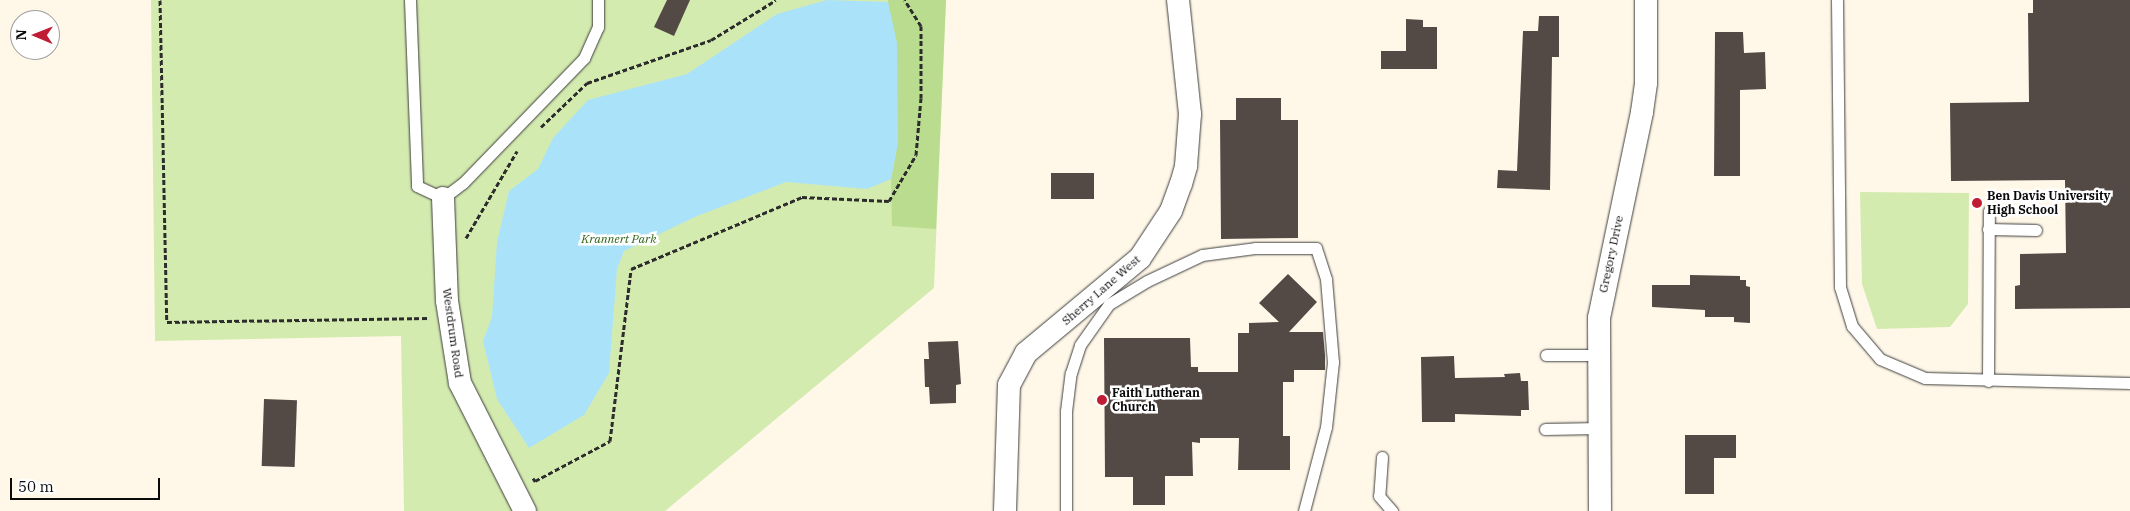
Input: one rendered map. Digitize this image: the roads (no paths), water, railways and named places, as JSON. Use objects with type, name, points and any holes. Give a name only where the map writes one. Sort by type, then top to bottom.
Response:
[{"type":"street","name":"Sherry Lane West","points":[[1005,511],[1009,385],[1026,353],[1140,258],[1171,211],[1181,184],[1186,166],[1190,114],[1178,0]]},
{"type":"street","name":"Gregory Drive","points":[[1600,511],[1599,355],[1601,302],[1643,102],[1646,0]]},
{"type":"street","name":"Westdrum Road","points":[[443,198],[447,300],[460,383],[525,511]]},
{"type":"lane","points":[[410,0],[417,186],[443,198],[463,183],[584,58],[598,27],[598,0]]},
{"type":"lane","points":[[1837,0],[1840,287],[1852,326],[1880,359],[1926,378],[2130,383]]},
{"type":"lane","points":[[1988,381],[1989,212]]},
{"type":"lane","points":[[1988,229],[2036,230]]},
{"type":"lane","points":[[1066,511],[1066,411],[1071,373],[1080,344],[1109,304],[1147,281],[1202,255],[1255,248],[1316,248],[1318,262],[1326,279],[1333,362],[1326,427],[1304,511]]},
{"type":"lane","points":[[1546,355],[1599,355]]},
{"type":"lane","points":[[1545,429],[1599,428]]},
{"type":"lane","points":[[1382,457],[1379,496],[1392,511]]},
{"type":"water","points":[[827,0],[888,2],[897,43],[898,143],[891,179],[867,189],[786,182],[697,216],[624,251],[617,269],[609,373],[584,415],[529,448],[497,399],[483,341],[492,317],[497,242],[509,191],[538,169],[553,138],[588,100],[687,74],[777,14]]},
{"type":"place","name":"Ben Davis University High School","points":[[1977,203]]},
{"type":"place","name":"Faith Lutheran Church","points":[[1102,400]]},
{"type":"park label","name":"Krannert Park","points":[[619,239]]}]
